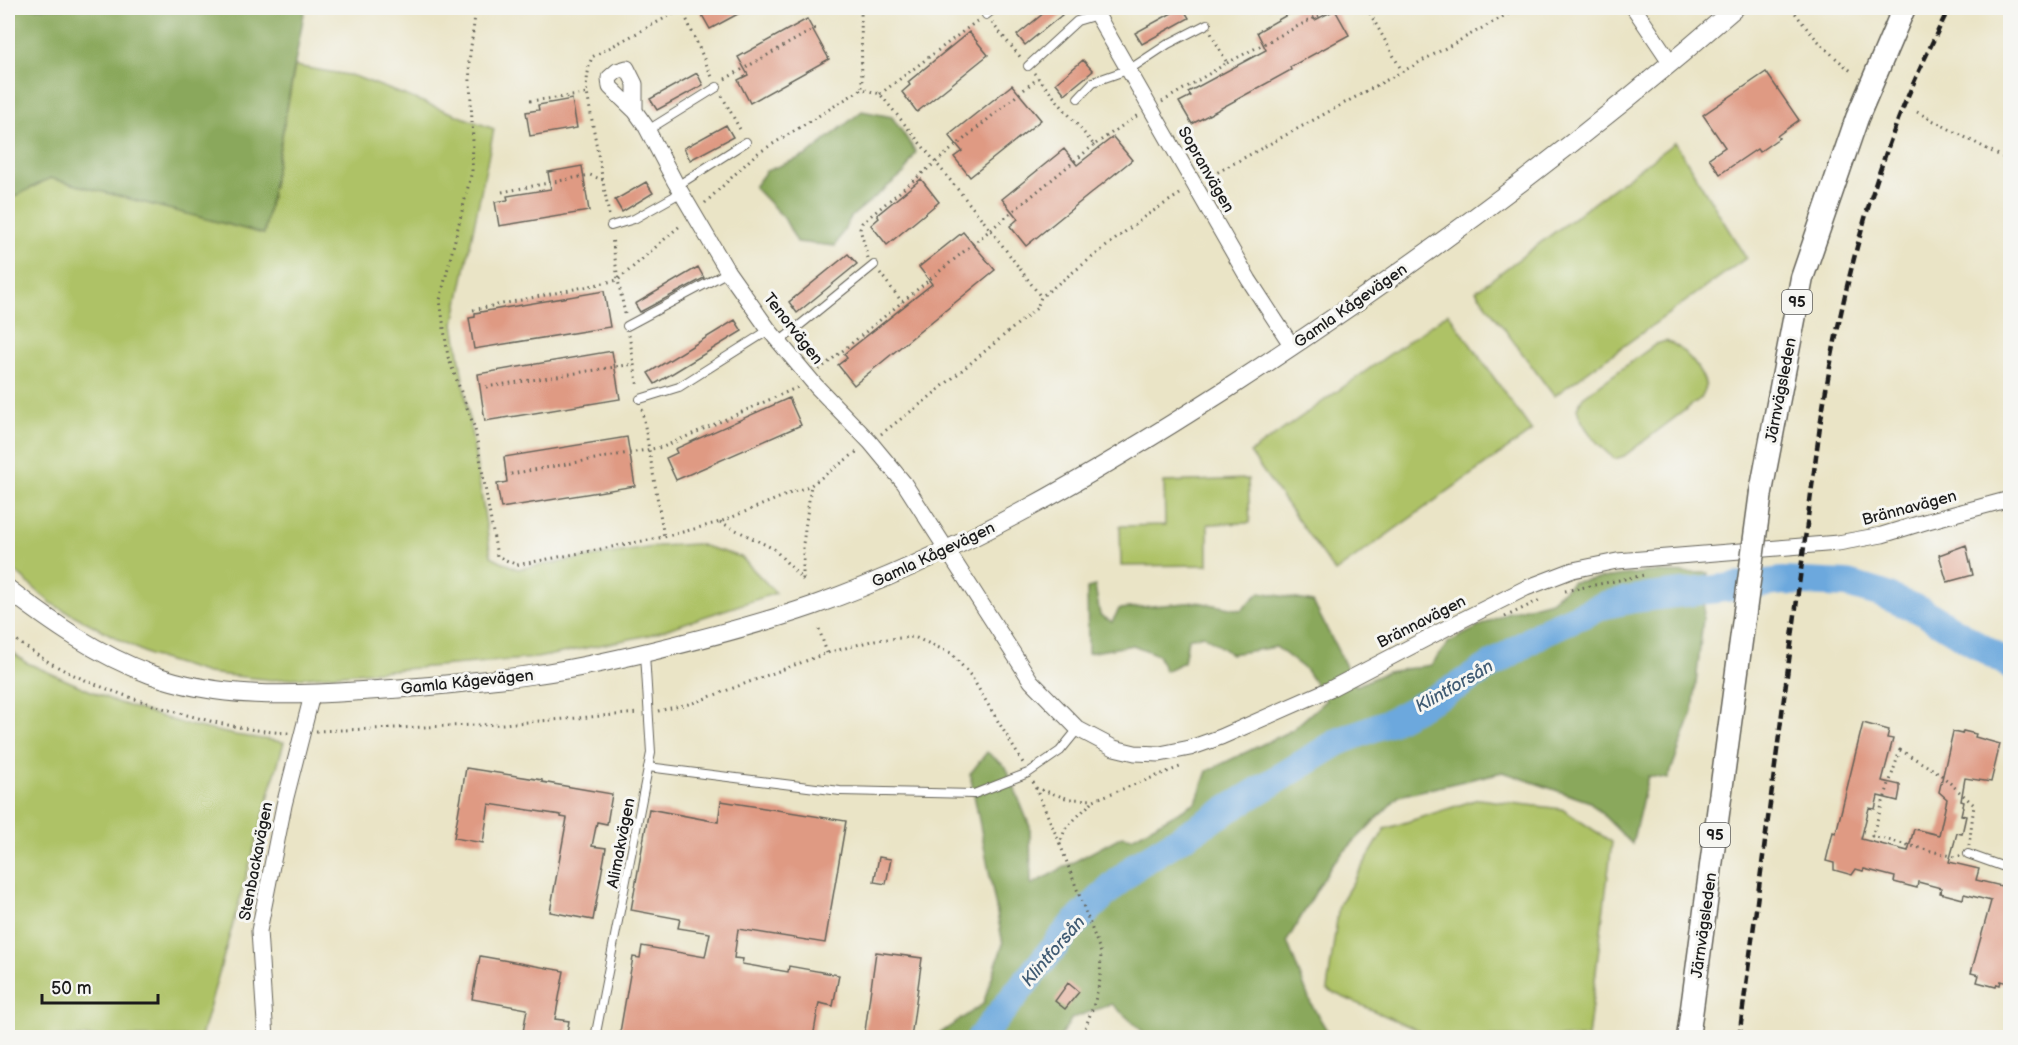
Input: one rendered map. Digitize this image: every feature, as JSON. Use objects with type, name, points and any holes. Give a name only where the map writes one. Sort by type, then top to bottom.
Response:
[{"type":"main road","name":"Järnvägsleden","points":[[1688,1038],[1761,492],[1802,278],[1857,118],[1904,8]]},
{"type":"street","points":[[1634,8],[1671,63]]},
{"type":"street","name":"Gamla Kågevägen","points":[[8,589],[71,634],[149,674],[200,688],[240,693],[312,695],[428,687],[539,674],[612,661],[693,641],[812,606],[948,550],[1050,497],[1142,443],[1292,346],[1472,219],[1671,63],[1735,8]]},
{"type":"street","name":"Sopranvägen","points":[[1100,10],[1151,108],[1249,280],[1292,346]]},
{"type":"street","name":"Tenorvägen","points":[[635,111],[648,129],[728,272],[774,336],[904,483],[948,550]]},
{"type":"street","name":"Brännavägen","points":[[948,550],[1031,681],[1078,729],[1114,748],[1135,753],[1160,754],[1190,748],[1330,689],[1507,598],[1573,570],[1628,560],[1838,543],[1882,536],[1928,521],[2010,500]]},
{"type":"street","name":"Stenbackavägen","points":[[266,1038],[259,931],[284,805],[312,695]]},
{"type":"lane","points":[[986,15],[995,8]]},
{"type":"lane","points":[[1028,66],[1077,21],[1100,10]]},
{"type":"lane","points":[[1078,98],[1093,82],[1130,69],[1168,44],[1207,24]]},
{"type":"lane","points":[[648,129],[716,86]]},
{"type":"lane","points":[[610,226],[634,219],[746,141]]},
{"type":"lane","points":[[640,399],[679,387],[774,336],[874,265]]},
{"type":"lane","points":[[627,326],[728,272]]},
{"type":"lane","name":"Alimakvägen","points":[[595,1038],[651,753],[645,652]]},
{"type":"lane","points":[[648,767],[840,791],[974,794],[1028,772],[1060,751],[1078,729]]},
{"type":"lane","points":[[1968,854],[2010,869]]},
{"type":"path","points":[[476,8],[469,62],[474,141],[472,171],[440,300],[448,357],[475,429],[497,556],[516,565],[664,537],[720,522],[811,485],[926,400],[1037,308],[1041,297],[1144,217],[1195,184],[1518,8]]},
{"type":"path","points":[[664,537],[586,87],[592,57],[684,8]]},
{"type":"path","points":[[861,8],[862,89]]},
{"type":"path","points":[[505,475],[663,447],[797,388],[1094,145],[1144,110],[1227,63],[1333,8]]},
{"type":"path","points":[[1367,8],[1402,71]]},
{"type":"path","points":[[1792,8],[1825,50],[1851,71]]},
{"type":"path","points":[[880,94],[986,15],[1094,145]]},
{"type":"path","points":[[1207,24],[1227,63]]},
{"type":"path","points":[[716,86],[816,28]]},
{"type":"path","points":[[903,302],[868,257],[860,229],[862,223],[1038,78]]},
{"type":"path","points":[[473,310],[618,280],[694,214],[755,155],[862,89],[880,94],[1041,297]]},
{"type":"path","points":[[531,101],[588,94]]},
{"type":"path","points":[[1917,112],[2010,161]]},
{"type":"path","points":[[502,192],[590,175],[603,180]]},
{"type":"path","points":[[486,387],[634,364]]},
{"type":"path","points":[[720,522],[774,549],[803,580],[803,544],[811,485]]},
{"type":"path","points":[[1562,592],[1645,575]]},
{"type":"path","points":[[1497,621],[1548,597]]},
{"type":"path","points":[[819,629],[827,653]]},
{"type":"path","points":[[8,633],[21,645],[69,674],[118,693],[193,718],[267,732],[303,733],[322,730],[503,724],[650,713],[693,703],[827,653],[875,640],[914,636],[951,654],[971,676],[1022,760]]},
{"type":"path","points":[[1900,750],[1939,773],[1974,805],[1968,854],[1955,857],[1872,836],[1900,750]]},
{"type":"path","points":[[1079,1038],[1095,1001],[1100,980],[1101,953],[1060,844],[1036,788],[1069,799],[1094,800],[1187,764]]},
{"type":"path","points":[[1060,844],[1065,829],[1094,800]]},
{"type":"green space","points":[[16,8],[305,8],[264,234],[50,178],[8,200],[8,34]]},
{"type":"green space","points":[[295,66],[354,76],[494,129],[454,323],[491,556],[517,569],[659,546],[697,544],[741,557],[776,593],[649,635],[537,658],[272,680],[207,673],[149,655],[52,604],[8,565],[8,200],[50,178],[264,234]]},
{"type":"green space","points":[[862,111],[892,117],[916,152],[904,173],[851,217],[835,246],[797,242],[784,218],[754,187],[766,171],[807,155]]},
{"type":"green space","points":[[1675,142],[1746,258],[1554,396],[1476,291]]},
{"type":"green space","points":[[1448,313],[1532,431],[1335,572],[1250,453]]},
{"type":"green space","points":[[1666,341],[1686,353],[1701,373],[1706,387],[1701,398],[1624,456],[1615,459],[1592,436],[1582,422],[1577,408],[1583,397],[1656,344]]},
{"type":"green space","points":[[1248,479],[1250,523],[1208,524],[1208,565],[1121,566],[1120,526],[1165,525],[1164,482]]},
{"type":"green space","points":[[1647,572],[1708,573],[1693,711],[1668,779],[1648,776],[1632,844],[1590,802],[1503,772],[1399,796],[1332,864],[1287,941],[1311,1004],[1331,1037],[1149,1037],[1112,1004],[1072,1018],[1060,1037],[933,1038],[983,1004],[1003,944],[970,774],[987,752],[1006,767],[1030,827],[1031,885],[1122,836],[1132,838],[1196,802],[1207,771],[1292,730],[1326,700],[1306,670],[1276,647],[1231,654],[1203,635],[1188,639],[1184,662],[1165,671],[1158,655],[1133,645],[1088,653],[1087,588],[1095,586],[1100,615],[1112,622],[1119,609],[1197,602],[1241,610],[1260,592],[1313,602],[1356,686],[1387,672],[1431,665],[1449,642],[1506,613],[1551,601],[1573,582]]},
{"type":"green space","points":[[8,648],[25,662],[116,702],[184,724],[284,742],[201,1037],[8,1037]]},
{"type":"green space","points":[[1478,799],[1562,809],[1612,842],[1588,1037],[1433,1037],[1327,990],[1339,905],[1385,829]]},
{"type":"building","points":[[698,8],[749,8],[710,29]]},
{"type":"building","points":[[1050,8],[1056,8],[1062,15],[1025,45],[1017,35]]},
{"type":"building","points":[[1181,8],[1189,18],[1142,44],[1135,33]]},
{"type":"building","points":[[1299,8],[1309,8],[1315,20],[1335,10],[1349,35],[1290,67],[1291,70],[1192,124],[1179,102],[1191,96],[1188,92],[1266,50],[1257,32]]},
{"type":"building","points":[[807,19],[829,59],[750,103],[738,80],[748,75],[738,57]]},
{"type":"building","points":[[969,32],[988,55],[917,112],[902,92],[910,85],[908,82]]},
{"type":"building","points":[[1083,60],[1093,71],[1065,94],[1056,83]]},
{"type":"building","points":[[1766,72],[1799,120],[1759,152],[1757,149],[1720,174],[1709,158],[1725,147],[1703,115]]},
{"type":"building","points":[[697,73],[703,85],[657,110],[650,99]]},
{"type":"building","points":[[1012,85],[1041,120],[970,177],[954,157],[962,151],[949,135]]},
{"type":"building","points":[[572,99],[577,128],[530,136],[526,112],[539,110],[538,105]]},
{"type":"building","points":[[726,125],[733,137],[690,160],[684,148]]},
{"type":"building","points":[[1113,137],[1132,160],[1026,246],[1010,226],[1018,219],[1002,199],[1064,149],[1077,165]]},
{"type":"building","points":[[582,166],[589,211],[499,226],[495,202],[508,200],[507,196],[551,189],[548,172]]},
{"type":"building","points":[[921,179],[939,202],[887,245],[871,225],[879,218],[877,215]]},
{"type":"building","points":[[646,182],[653,193],[622,212],[615,200]]},
{"type":"building","points":[[963,232],[995,270],[854,385],[838,365],[847,358],[844,354],[932,284],[919,267]]},
{"type":"building","points":[[848,254],[857,264],[797,313],[789,302]]},
{"type":"building","points":[[698,267],[704,278],[640,312],[635,304]]},
{"type":"building","points":[[604,291],[610,327],[474,349],[469,318],[475,317],[475,313]]},
{"type":"building","points":[[735,320],[742,331],[655,384],[648,373]]},
{"type":"building","points":[[612,351],[620,399],[485,421],[478,374]]},
{"type":"building","points":[[789,398],[801,425],[676,480],[666,458],[677,453],[675,449]]},
{"type":"building","points":[[627,437],[635,486],[501,508],[497,484],[507,482],[504,457]]},
{"type":"building","points":[[1966,545],[1973,575],[1947,582],[1939,555]]},
{"type":"building","points":[[1863,723],[1889,730],[1887,738],[1893,739],[1882,781],[1900,785],[1900,790],[1898,801],[1878,796],[1875,809],[1869,808],[1861,839],[1908,851],[1914,829],[1939,835],[1947,799],[1939,792],[1953,732],[1962,734],[1963,731],[1976,734],[1975,737],[2000,744],[1991,782],[1965,778],[1961,815],[1966,816],[1962,834],[1957,833],[1949,862],[1979,869],[1976,880],[2010,888],[2010,931],[2006,950],[2010,951],[2010,981],[2008,983],[2001,981],[1996,987],[1977,982],[1979,975],[1971,973],[1991,901],[1964,894],[1963,899],[1940,893],[1941,888],[1918,882],[1917,888],[1894,882],[1895,877],[1864,869],[1863,871],[1856,869],[1852,875],[1834,870],[1834,863],[1826,861],[1833,832],[1836,833]]},
{"type":"building","points":[[466,768],[612,794],[607,824],[597,822],[592,846],[606,848],[593,920],[550,912],[567,818],[561,815],[489,804],[483,843],[454,838]]},
{"type":"building","points":[[721,801],[846,821],[825,943],[738,929],[734,958],[743,959],[742,964],[788,972],[789,966],[839,975],[833,1006],[819,1003],[813,1038],[619,1038],[633,957],[640,958],[642,946],[705,957],[710,933],[678,928],[680,919],[631,910],[649,809],[718,822]]},
{"type":"building","points":[[879,857],[891,859],[886,884],[874,882]]},
{"type":"building","points":[[876,952],[922,958],[911,1038],[864,1038]]},
{"type":"building","points":[[480,956],[564,971],[555,1019],[569,1021],[566,1038],[522,1038],[527,1009],[472,999]]},
{"type":"building","points":[[1068,983],[1079,992],[1065,1009],[1055,1001]]},
{"type":"waterway","name":"Klintforsån","points":[[980,1038],[1068,930],[1137,865],[1340,741],[1392,721],[1461,684],[1547,630],[1605,605],[1633,599],[1783,581],[1847,584],[1879,593],[1924,612],[2010,665]]},
{"type":"railway","points":[[1739,1038],[1820,426],[1834,348],[1851,271],[1884,157],[1910,92],[1949,8]]}]
